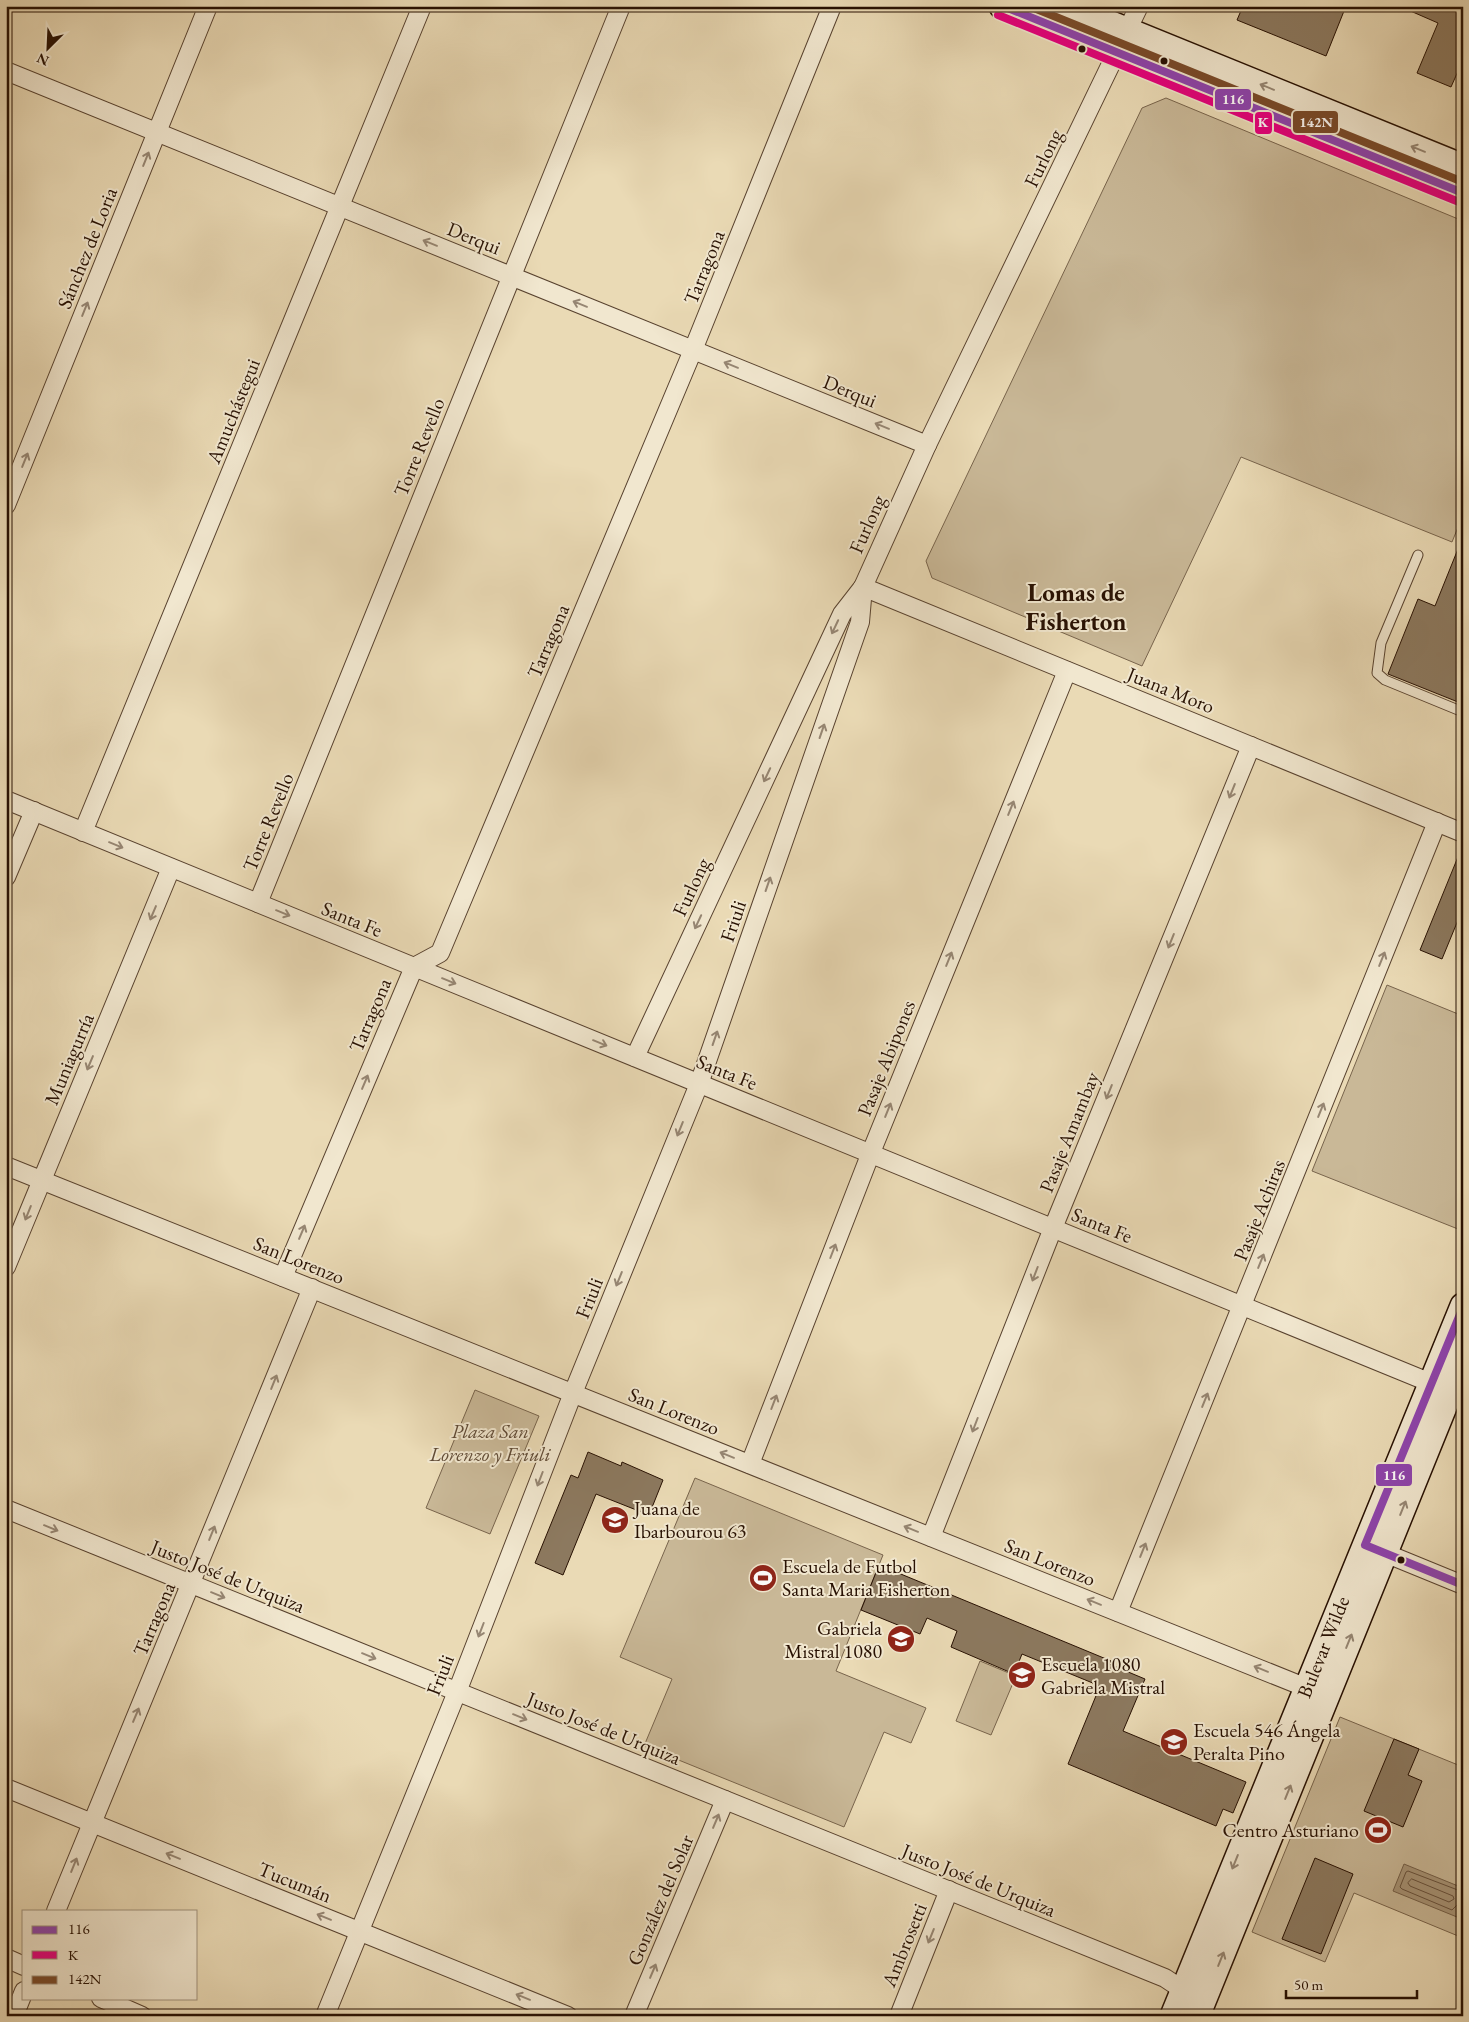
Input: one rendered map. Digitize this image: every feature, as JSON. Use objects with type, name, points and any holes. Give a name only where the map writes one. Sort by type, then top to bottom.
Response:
[{"type":"main road","points":[[1002,6],[1463,193]]},
{"type":"main road","points":[[1067,6],[1463,167]]},
{"type":"main road","name":"Bulevar Wilde","points":[[1374,1549],[1431,1383],[1458,1331],[1463,1306]]},
{"type":"main road","name":"Bulevar Wilde","points":[[1173,2016],[1201,2006],[1316,1691],[1374,1549],[1463,1360]]},
{"type":"street","name":"Sánchez de Loria","points":[[6,505],[208,6]]},
{"type":"street","name":"Amuchástegui","points":[[83,832],[422,6]]},
{"type":"street","name":"Torre Revello","points":[[258,903],[621,6]]},
{"type":"street","name":"Tarragona","points":[[283,1277],[414,967],[440,953],[693,350],[832,6]]},
{"type":"street","name":"Furlong","points":[[635,1057],[842,614],[863,587],[927,445],[1139,6]]},
{"type":"street","name":"Derqui","points":[[6,71],[927,445]]},
{"type":"street","name":"Juana Moro","points":[[863,587],[1463,833]]},
{"type":"street","name":"Friuli","points":[[325,2016],[457,1692],[573,1393],[699,1084],[860,622],[863,587]]},
{"type":"street","name":"Pasaje Abipones","points":[[750,1464],[870,1155],[1067,671]]},
{"type":"street","name":"Pasaje Amambay","points":[[931,1537],[1052,1228],[1251,746]]},
{"type":"street","name":"Santa Fe","points":[[6,800],[1431,1383]]},
{"type":"street","points":[[6,877],[34,811]]},
{"type":"street","name":"Pasaje Achiras","points":[[1118,1612],[1243,1306],[1436,822]]},
{"type":"street","name":"Muniagurría","points":[[6,1267],[171,868]]},
{"type":"street","name":"San Lorenzo","points":[[6,1166],[1316,1691]]},
{"type":"street","name":"Tarragona","points":[[56,1910],[312,1288]]},
{"type":"street","name":"Justo José de Urquiza","points":[[6,1509],[1165,1978],[1201,2006]]},
{"type":"street","points":[[1374,1549],[1463,1585]]},
{"type":"street","name":"Tucumán","points":[[6,1788],[568,2016]]},
{"type":"street","name":"González del Solar","points":[[634,2016],[725,1800]]},
{"type":"street","name":"Ambrosetti","points":[[899,2016],[949,1890]]},
{"type":"street","points":[[6,1958],[22,1965]]},
{"type":"street","points":[[14,2016],[22,1997]]},
{"type":"street","points":[[106,2000],[142,2016]]},
{"type":"lane","points":[[1418,555],[1381,643],[1377,673],[1385,680],[1463,712]]},
{"type":"green space","points":[[1166,98],[1463,221],[1463,515],[1452,542],[1241,457],[1142,666],[932,578],[926,561],[1142,108]]},
{"type":"green space","points":[[1387,985],[1463,1016],[1463,1231],[1312,1171]]},
{"type":"green space","name":"Plaza San Lorenzo y Friuli","points":[[475,1390],[539,1416],[490,1534],[426,1508]]},
{"type":"green space","points":[[695,1478],[883,1555],[836,1671],[926,1708],[911,1743],[884,1732],[844,1827],[644,1746],[672,1679],[620,1657]]},
{"type":"green space","points":[[980,1661],[1016,1676],[991,1735],[956,1721]]},
{"type":"green space","name":"Centro Asturiano","points":[[1340,1717],[1463,1767],[1463,1938],[1354,1893],[1325,1962],[1252,1932]]},
{"type":"water","points":[[1404,1864],[1463,1888],[1463,1903],[1457,1917],[1393,1891]]},
{"type":"building","points":[[1243,6],[1346,6],[1326,56],[1237,20]]},
{"type":"building","points":[[1399,6],[1463,6],[1463,60],[1451,87],[1417,73],[1438,23]]},
{"type":"building","points":[[1462,539],[1463,704],[1388,674],[1418,599],[1435,606]]},
{"type":"building","points":[[1462,847],[1463,908],[1442,959],[1420,950]]},
{"type":"building","points":[[588,1452],[621,1466],[622,1462],[663,1480],[649,1515],[596,1494],[563,1575],[535,1563],[571,1475],[578,1478]]},
{"type":"building","points":[[879,1565],[1111,1661],[1109,1664],[1145,1679],[1123,1731],[1246,1782],[1233,1813],[1223,1809],[1216,1826],[1068,1764],[1100,1686],[1022,1654],[1014,1674],[951,1647],[957,1631],[927,1618],[920,1634],[861,1610]]},
{"type":"building","points":[[1394,1739],[1419,1749],[1408,1775],[1422,1781],[1403,1827],[1364,1811]]},
{"type":"building","points":[[1315,1858],[1353,1874],[1321,1954],[1282,1939]]},
{"type":"transit line","name":"116","points":[[1003,6],[1463,193]]},
{"type":"transit line","name":"142N","points":[[1029,6],[1463,182]]},
{"type":"transit line","name":"K","points":[[998,15],[1459,202]]},
{"type":"transit line","name":"116","points":[[1463,1307],[1365,1545],[1463,1585]]},
{"type":"place","name":"Juana de Ibarbourou 63","points":[[615,1520]]},
{"type":"place","name":"Escuela de Futbol Santa Maria Fisherton","points":[[763,1578]]},
{"type":"place","name":"Gabriela Mistral 1080","points":[[901,1639]]},
{"type":"place","name":"Escuela 1080 Gabriela Mistral","points":[[1022,1675]]},
{"type":"place","name":"Escuela 546 Ángela Peralta Pino","points":[[1174,1742]]},
{"type":"place","name":"Centro Asturiano","points":[[1378,1830]]},
{"type":"district","name":"Lomas de Fisherton","points":[[1076,606]]}]
